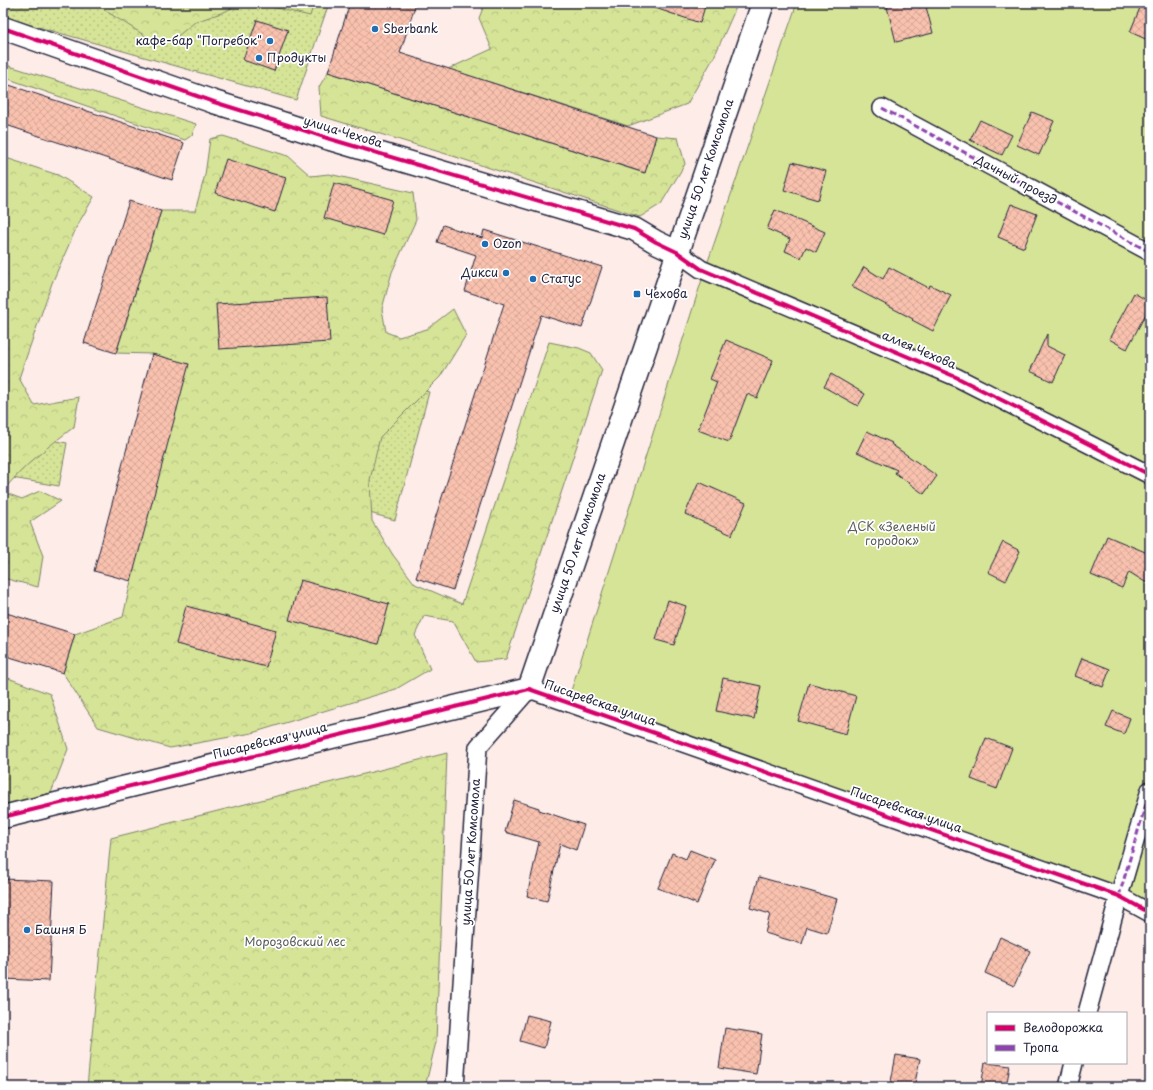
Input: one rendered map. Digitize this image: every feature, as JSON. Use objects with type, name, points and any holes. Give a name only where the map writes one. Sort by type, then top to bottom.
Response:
[{"type":"street","name":"улица 50 лет Комсомола","points":[[455,1087],[478,747],[528,689],[763,3]]},
{"type":"street","name":"улица Чехова","points":[[3,28],[214,102],[330,139],[634,229],[677,252]]},
{"type":"street","name":"Дачный проезд","points":[[882,108],[1150,252]]},
{"type":"street","name":"аллея Чехова","points":[[677,252],[701,269],[956,377],[1150,476]]},
{"type":"street","name":"Писаревская улица","points":[[3,817],[528,689],[1119,896],[1150,913]]},
{"type":"street","points":[[1087,1012],[1150,790]]},
{"type":"street","points":[[1068,1087],[1074,1064]]},
{"type":"green space","points":[[3,3],[329,3],[296,100],[3,17]]},
{"type":"green space","points":[[97,3],[241,3],[224,12],[195,22],[174,39],[158,44],[109,13]]},
{"type":"green space","points":[[255,3],[314,3],[310,16]]},
{"type":"green space","points":[[485,3],[738,3],[714,57],[687,104],[628,126],[448,69],[492,49],[479,18]]},
{"type":"green space","name":"ДСК «Зеленый городок»","points":[[797,3],[1150,3],[1150,904],[570,694],[705,270]]},
{"type":"green space","points":[[3,64],[196,124],[192,135],[185,140],[3,77]]},
{"type":"green space","points":[[328,72],[644,173],[656,136],[678,138],[685,164],[661,204],[640,217],[456,157],[321,116],[319,87]]},
{"type":"green space","points":[[223,136],[288,156],[311,176],[329,174],[413,193],[416,220],[392,272],[382,309],[386,332],[399,337],[427,329],[453,309],[466,335],[440,377],[380,437],[370,480],[372,521],[393,555],[415,584],[462,604],[549,342],[579,348],[591,353],[602,370],[506,659],[476,662],[453,621],[424,616],[415,635],[430,669],[396,689],[252,733],[170,748],[98,727],[63,673],[75,634],[123,617],[131,581],[152,354],[116,353],[161,211],[195,211],[205,175],[210,139]]},
{"type":"green space","points":[[3,157],[58,175],[94,197],[78,224],[52,283],[19,378],[34,405],[79,397],[74,427],[27,465],[3,491]]},
{"type":"green space","points":[[365,375],[429,392],[395,520],[330,502]]},
{"type":"green space","points":[[14,433],[67,443],[59,486],[6,477]]},
{"type":"green space","points":[[40,491],[61,501],[30,522],[43,556],[38,587],[3,578],[3,492],[22,499]]},
{"type":"green space","points":[[3,676],[50,694],[68,749],[51,793],[3,805]]},
{"type":"green space","name":"Морозовский лес","points":[[447,753],[436,1042],[425,1087],[87,1087],[111,838]]},
{"type":"building","points":[[350,3],[416,3],[400,53],[656,136],[645,173],[328,72]]},
{"type":"building","points":[[649,3],[706,3],[700,23],[649,6]]},
{"type":"building","points":[[886,3],[925,3],[933,33],[896,42]]},
{"type":"building","points":[[1142,3],[1150,3],[1150,41],[1130,32]]},
{"type":"building","points":[[257,20],[288,30],[274,71],[243,60]]},
{"type":"building","points":[[3,83],[184,143],[172,180],[3,124]]},
{"type":"building","points":[[1032,112],[1054,121],[1039,155],[1017,145]]},
{"type":"building","points":[[980,120],[1012,135],[1002,155],[970,140]]},
{"type":"building","points":[[226,159],[286,178],[275,212],[215,193]]},
{"type":"building","points":[[792,162],[826,171],[818,200],[784,190]]},
{"type":"building","points":[[334,183],[393,200],[383,235],[324,218]]},
{"type":"building","points":[[129,201],[161,211],[116,353],[84,343]]},
{"type":"building","points":[[1011,204],[1037,214],[1024,248],[998,237]]},
{"type":"building","points":[[775,210],[825,232],[816,252],[806,247],[801,258],[785,251],[790,239],[767,229]]},
{"type":"building","points":[[443,225],[482,238],[484,230],[602,267],[582,328],[541,315],[453,590],[416,578],[504,304],[465,291],[476,255],[437,242]]},
{"type":"building","points":[[864,267],[883,279],[889,267],[929,288],[930,285],[951,295],[933,331],[852,287]]},
{"type":"building","points":[[1134,293],[1150,302],[1150,306],[1127,349],[1109,339]]},
{"type":"building","points":[[327,297],[330,342],[219,349],[216,304]]},
{"type":"building","points":[[1047,334],[1047,346],[1065,355],[1053,382],[1030,371]]},
{"type":"building","points":[[726,340],[773,360],[757,398],[747,394],[729,442],[698,430],[717,382],[710,379]]},
{"type":"building","points":[[152,354],[189,364],[131,581],[94,571]]},
{"type":"building","points":[[831,374],[865,394],[858,406],[824,387]]},
{"type":"building","points":[[867,431],[892,443],[891,444],[937,476],[924,494],[895,473],[897,470],[857,452]]},
{"type":"building","points":[[699,482],[746,503],[732,535],[685,514]]},
{"type":"building","points":[[1107,536],[1150,554],[1150,585],[1129,572],[1122,588],[1091,575]]},
{"type":"building","points":[[1003,542],[1020,551],[1006,581],[988,572]]},
{"type":"building","points":[[300,580],[389,604],[378,644],[289,620]]},
{"type":"building","points":[[668,600],[686,606],[674,645],[656,640]]},
{"type":"building","points":[[186,606],[276,630],[266,667],[176,644]]},
{"type":"building","points":[[3,612],[75,634],[63,673],[3,655]]},
{"type":"building","points":[[1082,658],[1110,669],[1103,687],[1075,676]]},
{"type":"building","points":[[723,678],[761,686],[754,719],[716,711]]},
{"type":"building","points":[[809,683],[856,696],[846,734],[798,721]]},
{"type":"building","points":[[1113,711],[1130,718],[1124,734],[1106,727]]},
{"type":"building","points":[[986,738],[1012,748],[997,789],[971,779]]},
{"type":"building","points":[[514,800],[584,825],[576,850],[560,844],[547,901],[527,896],[539,842],[505,832]]},
{"type":"building","points":[[690,850],[715,860],[697,904],[658,888],[672,853],[686,859]]},
{"type":"building","points":[[759,877],[837,899],[827,933],[807,927],[802,944],[765,933],[770,914],[750,908]]},
{"type":"building","name":"Башня Б","points":[[3,879],[54,881],[49,981],[3,979]]},
{"type":"building","points":[[1000,937],[1030,951],[1014,986],[985,973]]},
{"type":"building","points":[[527,1015],[551,1021],[544,1048],[520,1041]]},
{"type":"building","points":[[725,1028],[762,1034],[756,1074],[719,1068]]},
{"type":"building","points":[[896,1055],[920,1059],[914,1087],[890,1087]]},
{"type":"building","points":[[985,1062],[987,1062],[987,1064],[1010,1066],[1006,1087],[981,1087]]},
{"type":"marked path","points":[[882,108],[1150,252]]},
{"type":"marked path","points":[[1119,896],[1150,790]]},
{"type":"cycle path","points":[[3,28],[214,102],[330,139],[634,229],[677,252],[701,269],[956,377],[1150,475]]},
{"type":"cycle path","points":[[3,817],[529,689],[1119,896],[1150,913]]},
{"type":"place","name":"Sberbank","points":[[375,29]]},
{"type":"place","name":"кафе-бар \"Погребок\"","points":[[270,41]]},
{"type":"place","name":"Продукты","points":[[259,58]]},
{"type":"place","name":"Ozon","points":[[485,244]]},
{"type":"place","name":"Дикси","points":[[506,273]]},
{"type":"place","name":"Статус","points":[[533,279]]},
{"type":"place","name":"Чехова","points":[[637,294]]},
{"type":"place","name":"Башня Б","points":[[27,930]]}]
